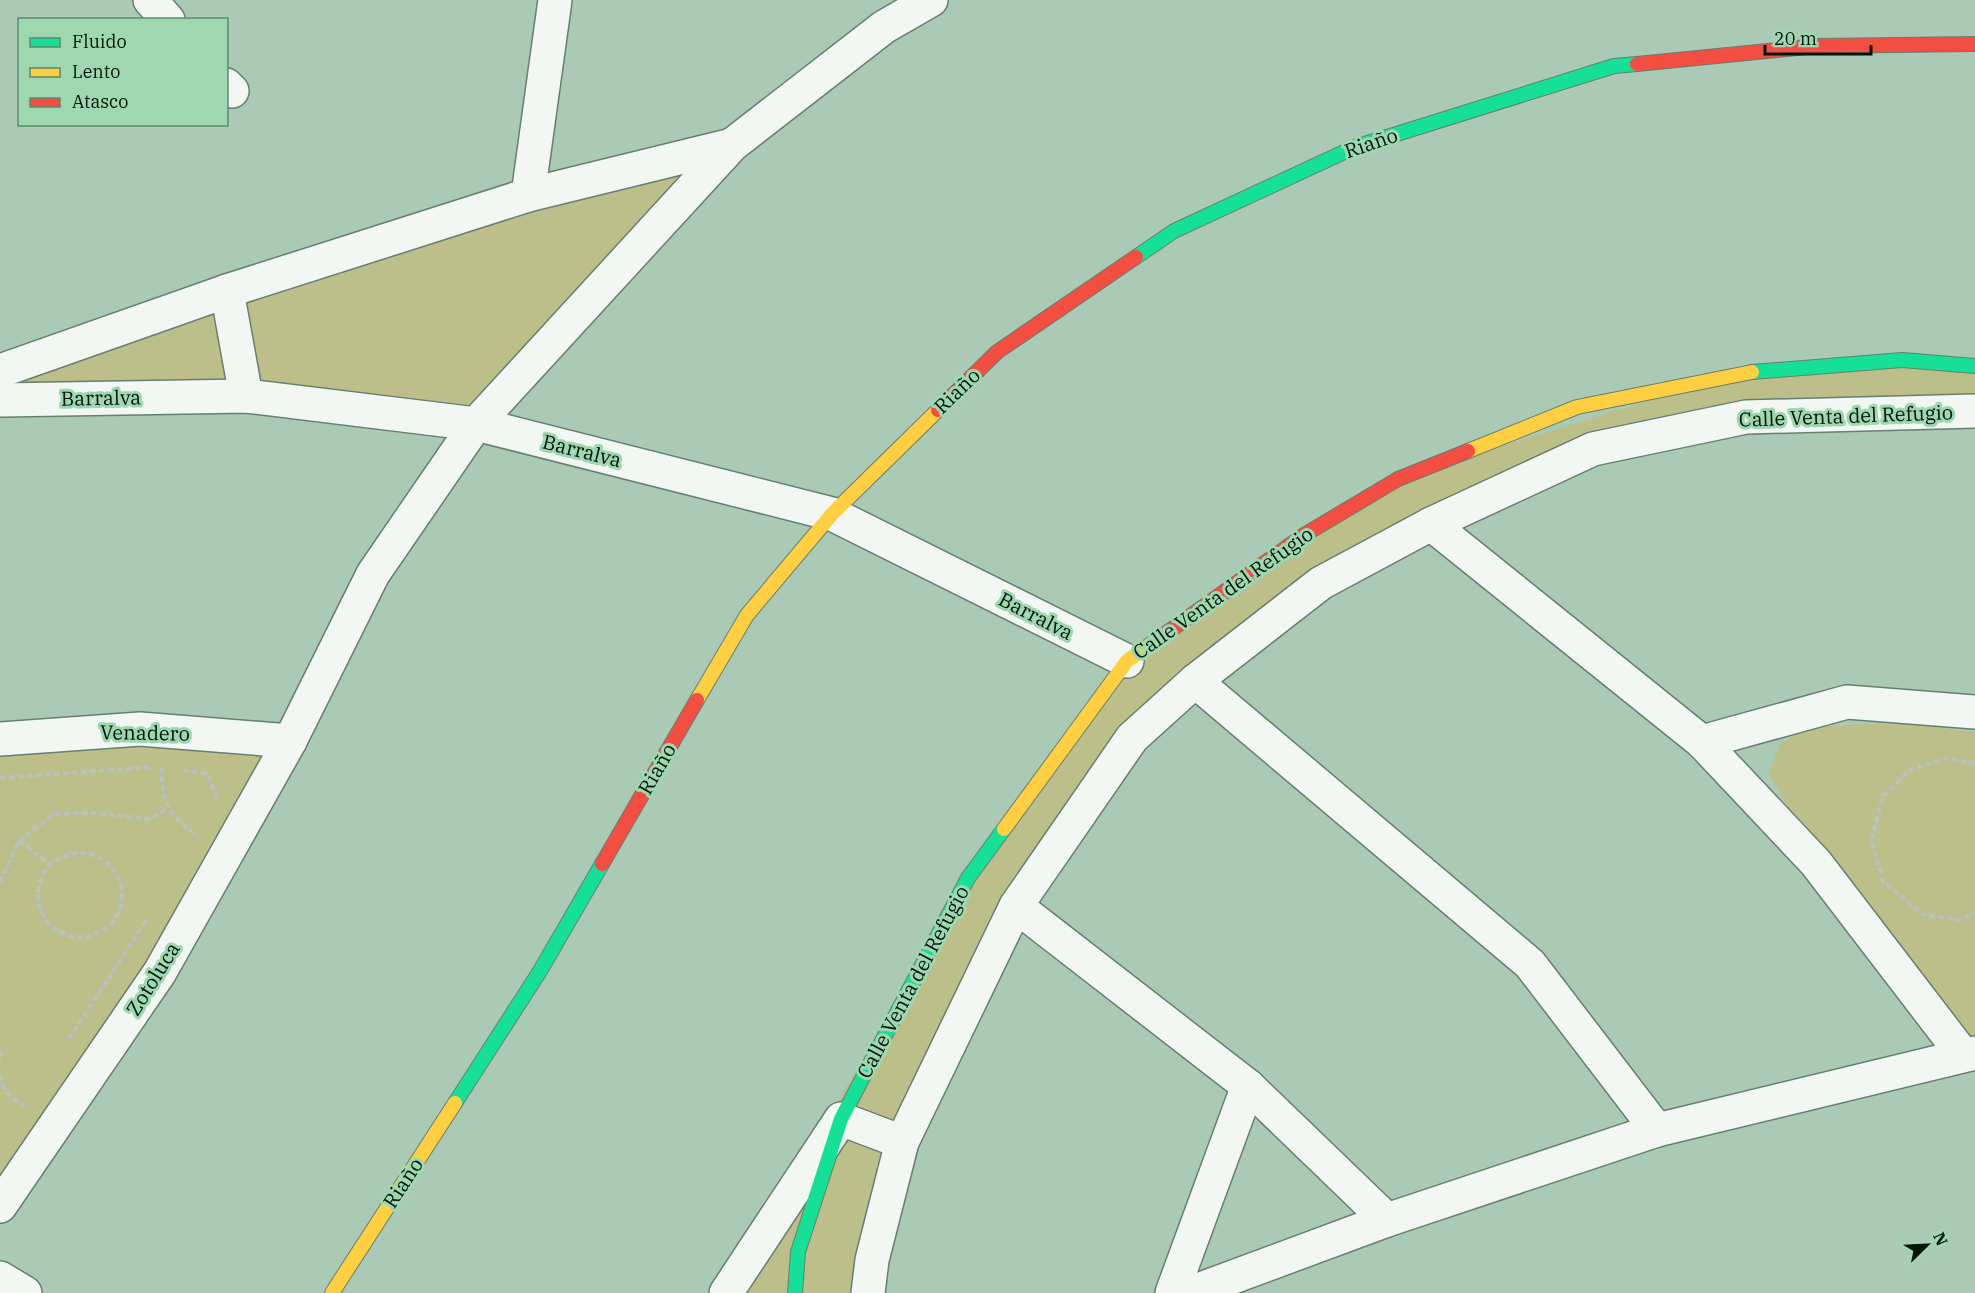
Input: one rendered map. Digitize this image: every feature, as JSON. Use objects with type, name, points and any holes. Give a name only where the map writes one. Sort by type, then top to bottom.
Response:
[{"type":"street","points":[[150,0],[166,18]]},
{"type":"street","points":[[528,195],[555,0]]},
{"type":"street","points":[[0,371],[227,291],[528,195],[732,145],[886,13],[931,0]]},
{"type":"street","name":"Riaño","points":[[332,1293],[540,971],[747,615],[832,514],[997,352],[1174,231],[1355,147],[1614,66],[1817,46],[1975,44]]},
{"type":"street","name":"Zotoluca","points":[[0,1206],[160,972],[290,741],[373,574],[476,424],[732,145]]},
{"type":"street","points":[[227,291],[246,396]]},
{"type":"street","name":"Calle Venta del Refugio","points":[[795,1293],[798,1252],[841,1119],[968,878],[1127,661],[1304,535],[1398,479],[1577,408],[1736,373],[1902,360],[1975,366]]},
{"type":"street","name":"Barralva","points":[[0,400],[246,396],[476,424],[832,514],[1127,661]]},
{"type":"street","name":"Calle Venta del Refugio","points":[[868,1293],[872,1260],[902,1142],[1016,906],[1132,738],[1195,681],[1321,582],[1431,524],[1593,449],[1746,417],[1975,411]]},
{"type":"street","points":[[1190,1293],[1387,1220],[1657,1130],[1969,1054],[1815,863],[1702,742],[1431,524]]},
{"type":"street","points":[[1195,681],[1530,964],[1657,1130]]},
{"type":"street","points":[[1702,742],[1847,702],[1975,712]]},
{"type":"street","name":"Venadero","points":[[0,739],[140,729],[290,741]]},
{"type":"street","points":[[1016,906],[1248,1086],[1387,1220]]},
{"type":"street","points":[[1172,1293],[1248,1086]]},
{"type":"street","points":[[726,1293],[841,1119],[902,1142]]},
{"type":"street","points":[[0,1278],[25,1293]]},
{"type":"path","points":[[1975,764],[1948,758],[1911,769],[1883,796],[1871,841],[1883,881],[1922,914],[1959,920],[1975,913]]},
{"type":"path","points":[[162,766],[162,789],[167,808],[198,837]]},
{"type":"path","points":[[0,778],[162,766],[208,774],[218,798],[213,808]]},
{"type":"path","points":[[0,882],[19,841],[54,814],[94,813],[150,819],[167,808]]},
{"type":"path","points":[[194,844],[203,827]]},
{"type":"path","points":[[19,841],[51,865]]},
{"type":"path","points":[[84,851],[107,861],[119,877],[123,899],[113,923],[91,936],[66,935],[47,922],[38,900],[45,871],[51,865],[61,856],[84,851]]},
{"type":"path","points":[[66,1044],[149,915]]},
{"type":"path","points":[[0,1052],[0,1062]]},
{"type":"path","points":[[0,1075],[6,1092],[28,1109]]},
{"type":"path","points":[[21,1118],[33,1100]]},
{"type":"green space","points":[[732,145],[476,424],[246,396],[0,400],[0,371]]},
{"type":"green space","points":[[1975,366],[1975,411],[1746,417],[1593,449],[1431,524],[1195,681],[1016,906],[902,1142],[868,1293],[726,1293],[968,878],[1127,661],[1398,479],[1736,373]]},
{"type":"green space","points":[[1903,724],[1975,732],[1975,1037],[1967,1038],[1896,937],[1797,825],[1769,773],[1780,744],[1810,727]]},
{"type":"green space","points":[[0,739],[290,741],[0,1206]]},
{"type":"traffic: fast","points":[[1136,257],[1174,231],[1355,147],[1614,66],[1637,64]]},
{"type":"traffic: fast","points":[[1752,372],[1902,360],[1975,366]]},
{"type":"traffic: fast","points":[[795,1293],[798,1252],[841,1119],[968,878],[1004,829]]},
{"type":"traffic: fast","points":[[455,1103],[540,971],[602,864]]},
{"type":"traffic: slow","points":[[1468,451],[1577,407],[1752,372]]},
{"type":"traffic: slow","points":[[697,700],[747,615],[832,514],[938,410]]},
{"type":"traffic: slow","points":[[1004,829],[1127,661],[1168,632]]},
{"type":"traffic: slow","points":[[332,1293],[455,1103]]},
{"type":"traffic: jam","points":[[1637,64],[1817,46],[1975,44]]},
{"type":"traffic: jam","points":[[938,410],[997,352],[1136,257]]},
{"type":"traffic: jam","points":[[1168,632],[1304,535],[1398,479],[1468,451]]},
{"type":"traffic: jam","points":[[602,864],[697,700]]}]
